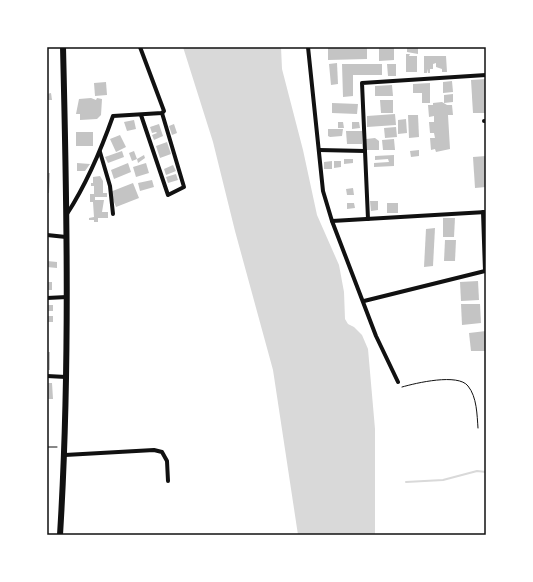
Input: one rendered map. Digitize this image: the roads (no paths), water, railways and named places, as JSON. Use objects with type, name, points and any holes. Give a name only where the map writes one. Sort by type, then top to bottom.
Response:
[{"type":"main road","points":[[60,535],[65,455],[67,297],[63,47]]},
{"type":"street","points":[[140,47],[164,106],[162,114],[184,187],[168,195],[141,115]]},
{"type":"street","points":[[308,47],[323,191],[332,221],[364,301],[376,336],[398,382]]},
{"type":"street","points":[[368,219],[362,83],[486,74]]},
{"type":"street","points":[[66,215],[80,193],[100,152],[113,116],[162,114]]},
{"type":"street","points":[[319,150],[365,151]]},
{"type":"street","points":[[100,152],[110,186],[112,214]]},
{"type":"street","points":[[332,221],[484,212],[485,272],[364,301]]},
{"type":"street","points":[[47,235],[66,237]]},
{"type":"street","points":[[47,298],[67,297]]},
{"type":"street","points":[[47,376],[66,376]]},
{"type":"street","points":[[65,455],[154,450],[162,452],[167,461],[168,481]]},
{"type":"waterway","points":[[406,482],[443,480],[477,471],[486,472]]}]
